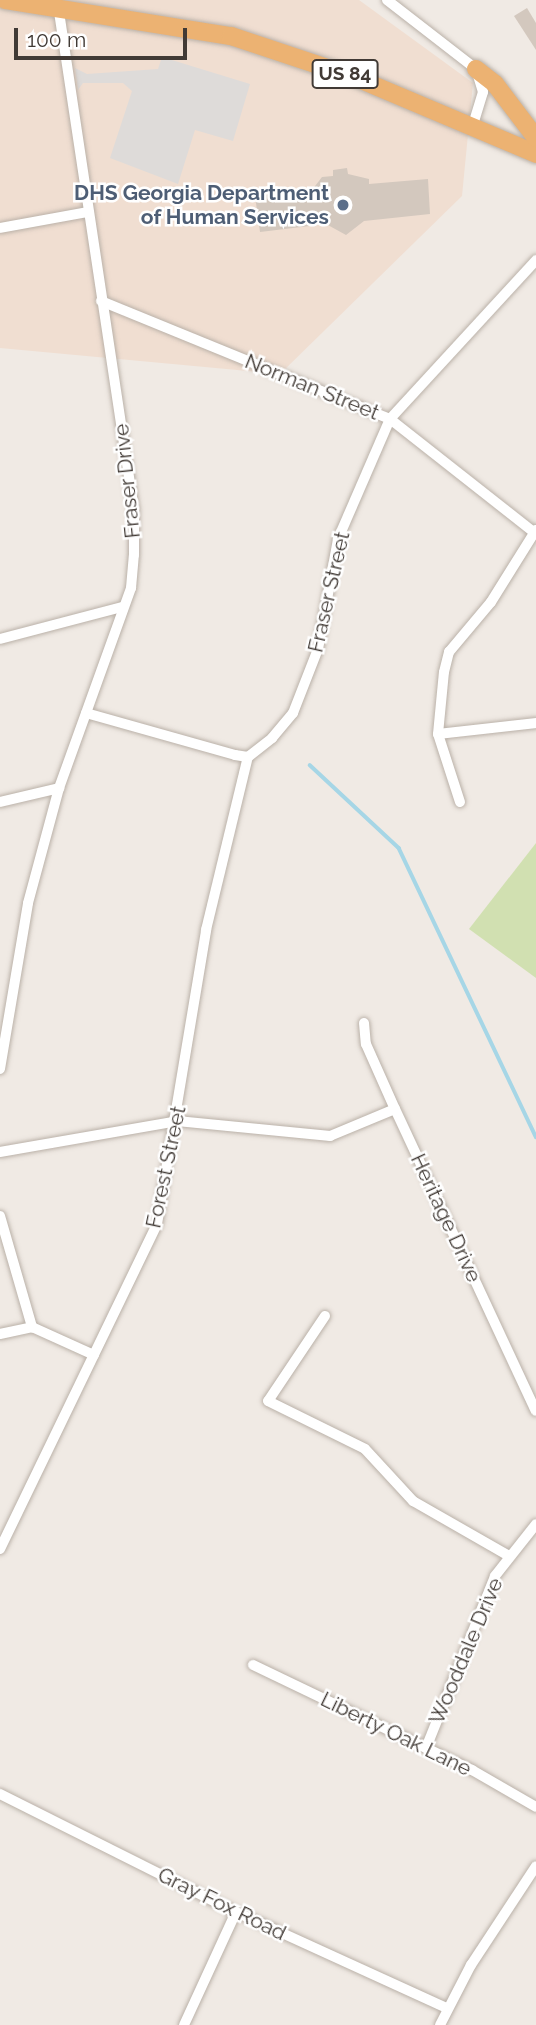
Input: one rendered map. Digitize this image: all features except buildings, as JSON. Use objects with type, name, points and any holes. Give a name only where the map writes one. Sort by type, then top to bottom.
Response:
[{"type":"highway","name":"US 84","points":[[5,0],[57,2],[231,36],[473,124],[536,154]]},
{"type":"highway","points":[[476,69],[495,84],[536,138]]},
{"type":"street","points":[[387,0],[476,69],[483,92],[473,124]]},
{"type":"street","name":"Fraser Drive","points":[[0,1069],[28,903],[58,788],[132,577],[134,510],[57,2]]},
{"type":"street","points":[[0,228],[88,212]]},
{"type":"street","name":"Fraser Street","points":[[248,757],[272,738],[303,690],[318,649],[338,539],[390,419],[536,260]]},
{"type":"street","name":"Norman Street","points":[[101,301],[390,419],[535,532]]},
{"type":"street","points":[[460,802],[438,734],[449,652],[491,602],[535,532]]},
{"type":"street","points":[[0,639],[122,607]]},
{"type":"street","points":[[86,713],[248,757]]},
{"type":"street","points":[[438,734],[536,723]]},
{"type":"street","name":"Forest Street","points":[[0,1549],[5,1526],[94,1355],[157,1224],[177,1121],[206,930],[248,757]]},
{"type":"street","points":[[0,802],[58,788]]},
{"type":"street","name":"Heritage Drive","points":[[364,1023],[366,1044],[395,1110],[536,1411]]},
{"type":"street","points":[[0,1152],[177,1121],[331,1136],[395,1110]]},
{"type":"street","points":[[0,1216],[32,1327]]},
{"type":"street","points":[[325,1316],[268,1401],[365,1449],[413,1500],[509,1556]]},
{"type":"street","points":[[0,1334],[32,1327],[94,1355]]},
{"type":"street","name":"Wooddale Drive","points":[[426,1748],[484,1602],[509,1556],[536,1524]]},
{"type":"street","name":"Liberty Oak Lane","points":[[253,1665],[426,1748],[536,1807]]},
{"type":"street","name":"Gray Fox Road","points":[[0,1794],[236,1912],[447,2008]]},
{"type":"street","points":[[440,2025],[447,2008],[536,1866]]},
{"type":"street","points":[[184,2025],[236,1912]]},
{"type":"shaded area","points":[[0,0],[359,0],[473,83],[462,196],[280,374],[0,348]]},
{"type":"shaded area","points":[[162,57],[250,84],[233,141],[195,130],[178,184],[110,158],[132,91],[123,83],[83,83],[78,90],[75,68],[87,74],[158,69]]},
{"type":"green space","points":[[536,843],[536,978],[469,929]]},
{"type":"waterway","points":[[310,765],[399,848],[536,1137]]},
{"type":"place","name":"DHS Georgia Department of Human Services","points":[[343,205]]}]
